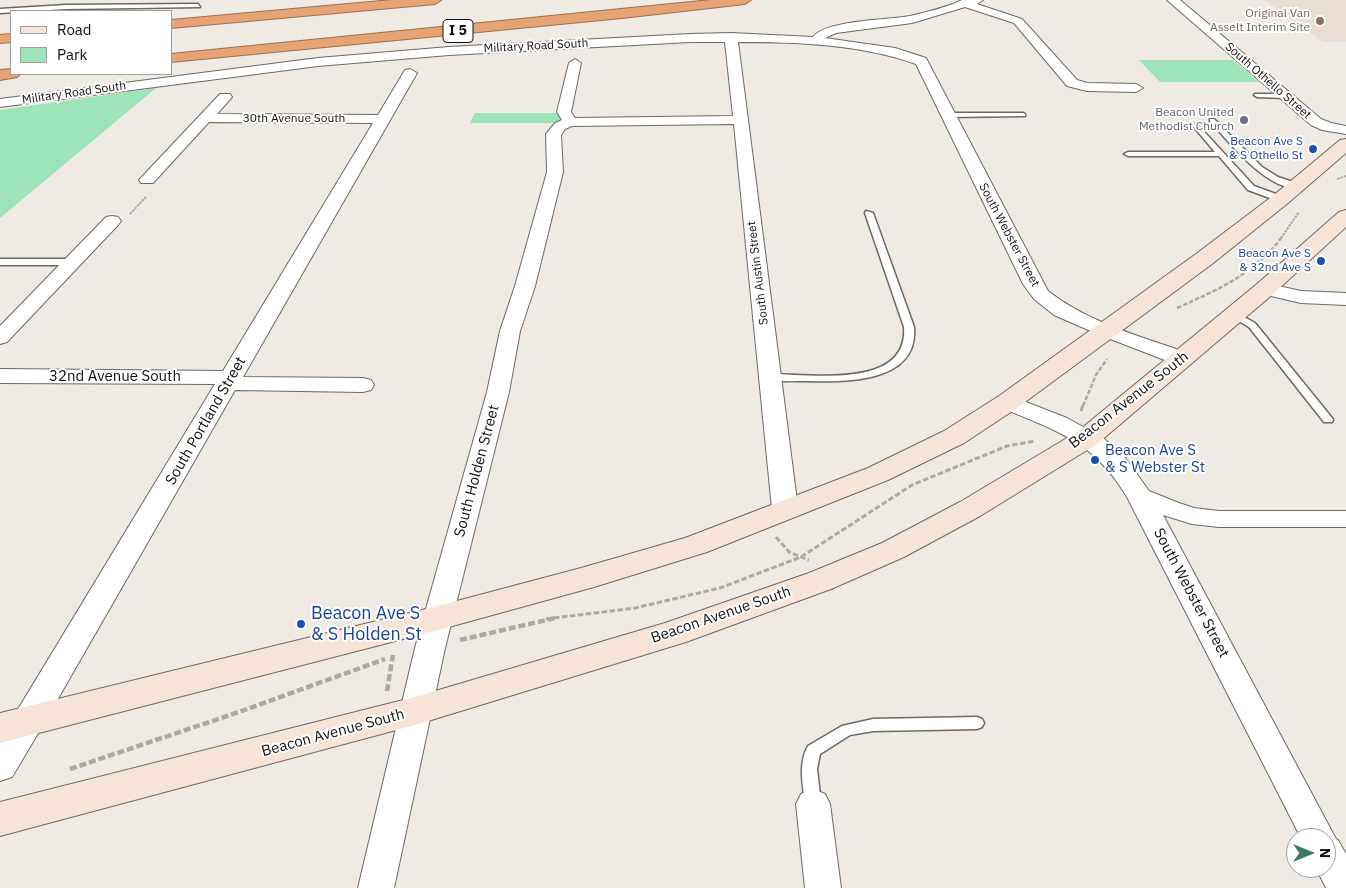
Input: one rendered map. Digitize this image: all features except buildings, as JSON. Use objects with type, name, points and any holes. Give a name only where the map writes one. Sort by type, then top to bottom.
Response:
[{"type":"highway","name":"I 5","points":[[172,24],[435,0]]},
{"type":"highway","name":"I 5","points":[[172,58],[612,15],[745,0]]},
{"type":"main road","points":[[15,724],[448,629],[583,579],[686,548],[895,466],[954,437],[1008,402],[1108,343],[1293,197],[1346,144]]},
{"type":"main road","name":"Beacon Avenue South","points":[[0,820],[401,702],[674,633],[820,581],[894,550],[970,509],[1080,426],[1183,359],[1266,289],[1346,216]]},
{"type":"street","points":[[817,41],[820,36],[833,30],[912,19],[977,0]]},
{"type":"street","name":"South Othello Street","points":[[1173,0],[1316,122],[1327,127],[1346,130]]},
{"type":"street","points":[[964,3],[1013,18],[1022,24],[1072,83],[1087,87],[1136,88]]},
{"type":"street","name":"Military Road South","points":[[0,103],[216,74],[364,58],[449,51],[690,38],[731,37],[817,41],[895,52],[921,61]]},
{"type":"street","name":"South Austin Street","points":[[731,37],[785,509]]},
{"type":"street","name":"South Webster Street","points":[[921,61],[1033,284],[1041,295],[1108,343],[1183,359]]},
{"type":"street","points":[[575,64],[564,112],[570,122],[741,120]]},
{"type":"street","name":"South Portland Street","points":[[0,767],[15,724],[230,380],[410,73]]},
{"type":"street","points":[[147,180],[225,97]]},
{"type":"street","name":"30th Avenue South","points":[[204,118],[383,119]]},
{"type":"street","name":"South Holden Street","points":[[376,888],[401,702],[448,629],[510,331],[525,286],[555,172],[553,134],[560,126],[570,122]]},
{"type":"street","points":[[0,338],[112,220]]},
{"type":"street","points":[[1266,289],[1301,297],[1346,300]]},
{"type":"street","name":"32nd Avenue South","points":[[0,376],[230,380],[363,385]]},
{"type":"street","name":"South Webster Street","points":[[1008,402],[1080,426],[1121,468],[1140,497],[1314,828]]},
{"type":"street","points":[[1140,497],[1177,512],[1219,519],[1346,519]]},
{"type":"street","points":[[813,804],[823,888]]},
{"type":"street","points":[[1336,870],[1345,888]]},
{"type":"lane","points":[[17,10],[84,6],[198,6]]},
{"type":"lane","points":[[1257,95],[1285,96]]},
{"type":"lane","points":[[948,116],[1023,115]]},
{"type":"lane","points":[[1212,120],[1258,169],[1275,179],[1293,197]]},
{"type":"lane","points":[[1195,124],[1252,188],[1293,197]]},
{"type":"lane","points":[[1128,154],[1221,154]]},
{"type":"lane","points":[[770,377],[867,376],[892,365],[906,351],[911,336],[909,327],[892,275],[868,213]]},
{"type":"lane","points":[[0,262],[73,262]]},
{"type":"lane","points":[[1235,315],[1252,325],[1328,420]]},
{"type":"lane","points":[[813,804],[809,769],[813,750],[847,730],[873,725],[976,723]]},
{"type":"path","points":[[1330,182],[1346,176]]},
{"type":"path","points":[[112,220],[122,221],[127,218],[160,181],[147,180]]},
{"type":"path","points":[[1169,312],[1202,297],[1249,271],[1280,241],[1293,197]]},
{"type":"path","points":[[1080,426],[1081,411],[1108,343]]},
{"type":"path","points":[[448,629],[635,608],[720,588],[801,557],[912,485],[1007,446],[1036,441],[1039,438]]},
{"type":"path","points":[[773,533],[789,552],[811,563]]},
{"type":"path","points":[[394,649],[393,656],[401,702]]},
{"type":"path","points":[[64,771],[402,654]]},
{"type":"shaded area","name":"Original Van Asselt Interim Site","points":[[1265,0],[1346,0],[1346,42],[1323,42]]},
{"type":"green space","points":[[1139,60],[1233,60],[1259,82],[1160,82]]},
{"type":"green space","points":[[156,88],[0,218],[0,110]]},
{"type":"green space","points":[[475,113],[557,113],[563,123],[470,123]]},
{"type":"place","name":"Original Van Asselt Interim Site","points":[[1320,21]]},
{"type":"place","name":"Beacon United Methodist Church","points":[[1244,120]]},
{"type":"place","name":"Beacon Ave S & S Othello St","points":[[1313,149]]},
{"type":"place","name":"Beacon Ave S & 32nd Ave S","points":[[1321,261]]},
{"type":"place","name":"Beacon Ave S & S Webster St","points":[[1095,460]]},
{"type":"place","name":"Beacon Ave S & S Holden St","points":[[301,624]]}]
